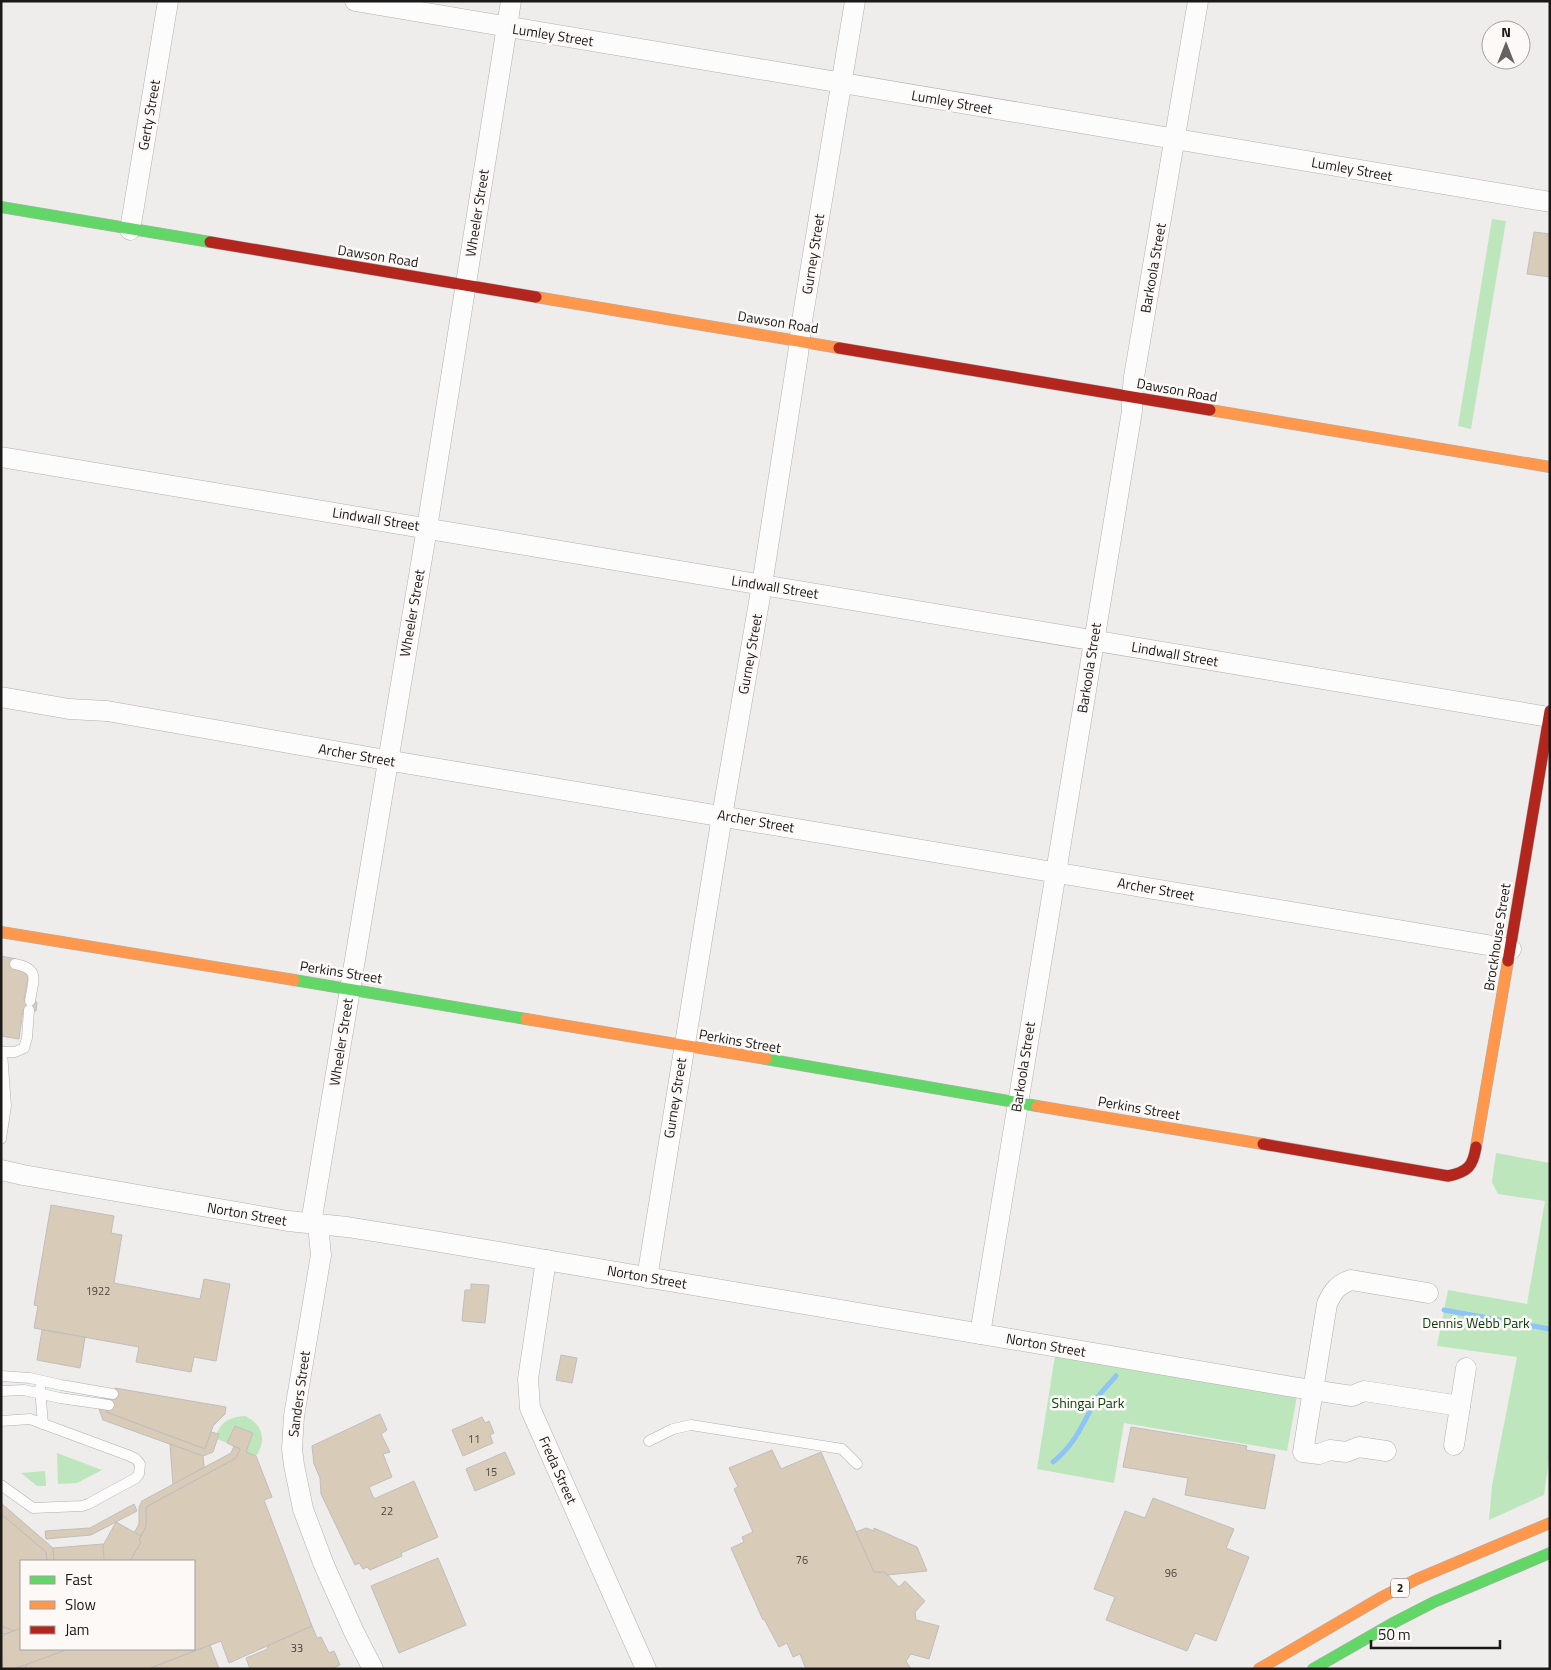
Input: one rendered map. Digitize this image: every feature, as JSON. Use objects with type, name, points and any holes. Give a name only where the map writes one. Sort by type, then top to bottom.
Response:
[{"type":"main road","name":"Dawson Road","points":[[1,208],[1550,467]]},
{"type":"main road","name":"Brockhouse Street","points":[[1471,1167],[1477,1147],[1549,714]]},
{"type":"main road","name":"Perkins Street","points":[[1,932],[350,988],[1448,1176],[1461,1173],[1471,1167]]},
{"type":"main road","name":"2","points":[[1259,1669],[1382,1597],[1417,1579],[1550,1523]]},
{"type":"main road","name":"2","points":[[1313,1669],[1434,1602],[1550,1553]]},
{"type":"street","name":"Gerty Street","points":[[130,230],[168,1]]},
{"type":"street","name":"Lumley Street","points":[[355,1],[1550,202]]},
{"type":"street","name":"Wheeler Street","points":[[315,1224],[350,988],[427,528],[511,1]]},
{"type":"street","name":"Gurney Street","points":[[647,1278],[722,816],[762,585],[855,1]]},
{"type":"street","name":"Barkoola Street","points":[[980,1334],[1198,1]]},
{"type":"street","name":"Lindwall Street","points":[[1,458],[1549,714]]},
{"type":"street","name":"Archer Street","points":[[1,697],[69,709],[107,711],[388,760],[1511,948]]},
{"type":"street","name":"Norton Street","points":[[1,1170],[222,1210],[288,1221],[348,1227],[1293,1387],[1352,1396],[1364,1391],[1460,1406]]},
{"type":"street","name":"Sanders Street","points":[[315,1224],[321,1255],[294,1416],[292,1449],[294,1465],[303,1509],[324,1565],[373,1669]]},
{"type":"street","name":"Freda Street","points":[[546,1260],[528,1379],[530,1408],[646,1669]]},
{"type":"street","points":[[1386,1451],[1359,1447],[1346,1452],[1330,1450],[1318,1454],[1304,1452],[1327,1304],[1332,1292],[1340,1284],[1351,1280],[1428,1293]]},
{"type":"street","points":[[1454,1445],[1466,1368]]},
{"type":"lane","points":[[1,1140],[6,1106],[2,1052],[15,1052],[24,1048],[27,1038],[34,975],[32,970],[26,966],[15,964]]},
{"type":"lane","points":[[1,1376],[21,1376],[113,1394]]},
{"type":"lane","points":[[40,1380],[43,1424]]},
{"type":"lane","points":[[1,1390],[24,1390],[109,1404]]},
{"type":"lane","points":[[1,1421],[30,1419],[130,1456],[140,1464],[139,1474],[130,1482],[82,1506],[33,1508],[1,1485]]},
{"type":"lane","points":[[649,1441],[674,1429],[691,1425],[842,1449],[857,1464]]},
{"type":"green space","points":[[1492,219],[1506,221],[1471,429],[1458,426]]},
{"type":"green space","name":"Dennis Webb Park","points":[[1496,1153],[1550,1163],[1550,1452],[1544,1495],[1489,1520],[1492,1486],[1517,1357],[1437,1346],[1448,1290],[1527,1304],[1545,1201],[1498,1194],[1492,1182]]},
{"type":"green space","name":"Shingai Park","points":[[1055,1356],[1297,1396],[1287,1451],[1124,1423],[1114,1483],[1037,1469]]},
{"type":"green space","points":[[245,1416],[256,1424],[261,1433],[261,1445],[256,1456],[246,1452],[253,1433],[235,1426],[227,1443],[217,1439],[219,1435],[217,1433],[225,1422],[232,1418]]},
{"type":"green space","points":[[57,1453],[102,1470],[77,1483],[58,1484]]},
{"type":"green space","points":[[45,1471],[46,1486],[37,1486],[21,1473]]},
{"type":"building","points":[[1534,232],[1550,234],[1550,277],[1527,274]]},
{"type":"building","points":[[1,956],[16,959],[14,969],[29,971],[24,1000],[37,1002],[36,1011],[23,1010],[19,1039],[1,1036]]},
{"type":"building","points":[[51,1205],[114,1216],[111,1233],[122,1235],[114,1283],[200,1299],[204,1279],[230,1284],[216,1361],[194,1357],[191,1372],[136,1362],[139,1347],[34,1328],[38,1306],[34,1305]]},
{"type":"building","points":[[471,1284],[489,1285],[485,1323],[462,1321],[465,1290],[471,1290]]},
{"type":"building","points":[[42,1330],[85,1337],[80,1368],[37,1360]]},
{"type":"building","points":[[561,1355],[577,1358],[572,1383],[556,1380]]},
{"type":"building","points":[[115,1388],[226,1407],[225,1414],[213,1426],[205,1449],[106,1412]]},
{"type":"building","points":[[104,1397],[111,1399],[106,1412],[205,1449],[211,1432],[219,1434],[213,1452],[203,1456],[103,1420],[99,1409]]},
{"type":"building","points":[[380,1414],[387,1430],[381,1434],[390,1452],[383,1454],[392,1477],[369,1487],[374,1499],[414,1481],[438,1537],[401,1553],[402,1556],[370,1570],[367,1567],[363,1569],[359,1563],[355,1565],[321,1494],[320,1478],[314,1464],[312,1446]]},
{"type":"building","points":[[482,1417],[485,1423],[489,1421],[494,1433],[490,1435],[493,1443],[463,1456],[452,1430]]},
{"type":"building","points":[[235,1426],[253,1433],[246,1452],[256,1456],[272,1497],[264,1500],[312,1626],[229,1663],[221,1641],[148,1669],[24,1669],[27,1664],[65,1650],[195,1650],[195,1560],[131,1560],[141,1542],[139,1540],[146,1526],[146,1507],[236,1458],[240,1449],[227,1443]]},
{"type":"building","points":[[1131,1427],[1247,1446],[1246,1450],[1275,1455],[1265,1509],[1185,1495],[1188,1478],[1123,1467]]},
{"type":"building","points":[[170,1444],[203,1456],[204,1467],[173,1485]]},
{"type":"building","points":[[234,1446],[240,1449],[236,1458],[146,1507],[146,1526],[141,1536],[134,1533],[139,1524],[139,1507],[142,1501],[231,1453]]},
{"type":"building","points":[[772,1450],[781,1469],[821,1452],[874,1572],[885,1572],[899,1587],[905,1581],[925,1601],[915,1612],[916,1620],[939,1626],[929,1659],[911,1654],[906,1661],[911,1669],[806,1669],[800,1654],[793,1657],[787,1643],[779,1647],[763,1620],[731,1548],[744,1542],[742,1537],[753,1532],[734,1489],[738,1487],[729,1468]]},
{"type":"building","points":[[505,1452],[515,1474],[475,1491],[466,1469]]},
{"type":"building","points":[[1153,1498],[1234,1529],[1226,1548],[1249,1557],[1216,1641],[1195,1633],[1187,1651],[1106,1620],[1115,1597],[1094,1589],[1125,1511],[1145,1518]]},
{"type":"building","points":[[1,1503],[53,1548],[54,1560],[47,1560],[46,1552],[1,1514]]},
{"type":"building","points":[[134,1504],[137,1511],[91,1535],[46,1539],[45,1531],[90,1528]]},
{"type":"building","points":[[1,1514],[46,1552],[47,1560],[20,1560],[20,1628],[14,1631],[1,1626]]},
{"type":"building","points":[[116,1522],[141,1536],[139,1540],[141,1542],[131,1560],[95,1560]]},
{"type":"building","points":[[866,1528],[874,1531],[874,1528],[917,1547],[927,1571],[887,1575],[885,1572],[874,1572],[856,1532]]},
{"type":"building","points":[[103,1544],[104,1560],[54,1560],[53,1548]]},
{"type":"building","points":[[438,1558],[466,1625],[399,1653],[371,1586]]},
{"type":"building","points":[[1,1626],[14,1631],[5,1634],[1,1633]]},
{"type":"building","points":[[312,1626],[317,1638],[321,1637],[329,1653],[334,1651],[340,1665],[331,1669],[250,1669],[246,1658],[268,1649],[267,1646]]},
{"type":"building","points":[[20,1628],[20,1650],[63,1651],[14,1669],[2,1669],[1,1636]]},
{"type":"building","points":[[210,1645],[219,1669],[148,1669]]},
{"type":"building","points":[[27,1664],[24,1669],[16,1669],[16,1668]]},
{"type":"waterway","points":[[1444,1310],[1550,1329]]},
{"type":"waterway","points":[[1053,1462],[1075,1438],[1100,1394],[1116,1376]]},
{"type":"traffic: fast","points":[[1,207],[210,242]]},
{"type":"traffic: fast","points":[[294,980],[526,1019]]},
{"type":"traffic: fast","points":[[766,1059],[1037,1106]]},
{"type":"traffic: fast","points":[[1313,1669],[1434,1602],[1550,1553]]},
{"type":"traffic: slow","points":[[536,297],[839,348]]},
{"type":"traffic: slow","points":[[1210,410],[1550,467]]},
{"type":"traffic: slow","points":[[1,932],[294,980]]},
{"type":"traffic: slow","points":[[1476,1147],[1508,961]]},
{"type":"traffic: slow","points":[[526,1019],[766,1059]]},
{"type":"traffic: slow","points":[[1037,1106],[1263,1144]]},
{"type":"traffic: slow","points":[[1259,1669],[1382,1597],[1417,1579],[1550,1523]]},
{"type":"traffic: jam","points":[[210,242],[536,297]]},
{"type":"traffic: jam","points":[[839,348],[1210,410]]},
{"type":"traffic: jam","points":[[1508,961],[1550,711]]},
{"type":"traffic: jam","points":[[1263,1144],[1448,1176],[1465,1170],[1468,1167],[1473,1159],[1476,1147]]}]
